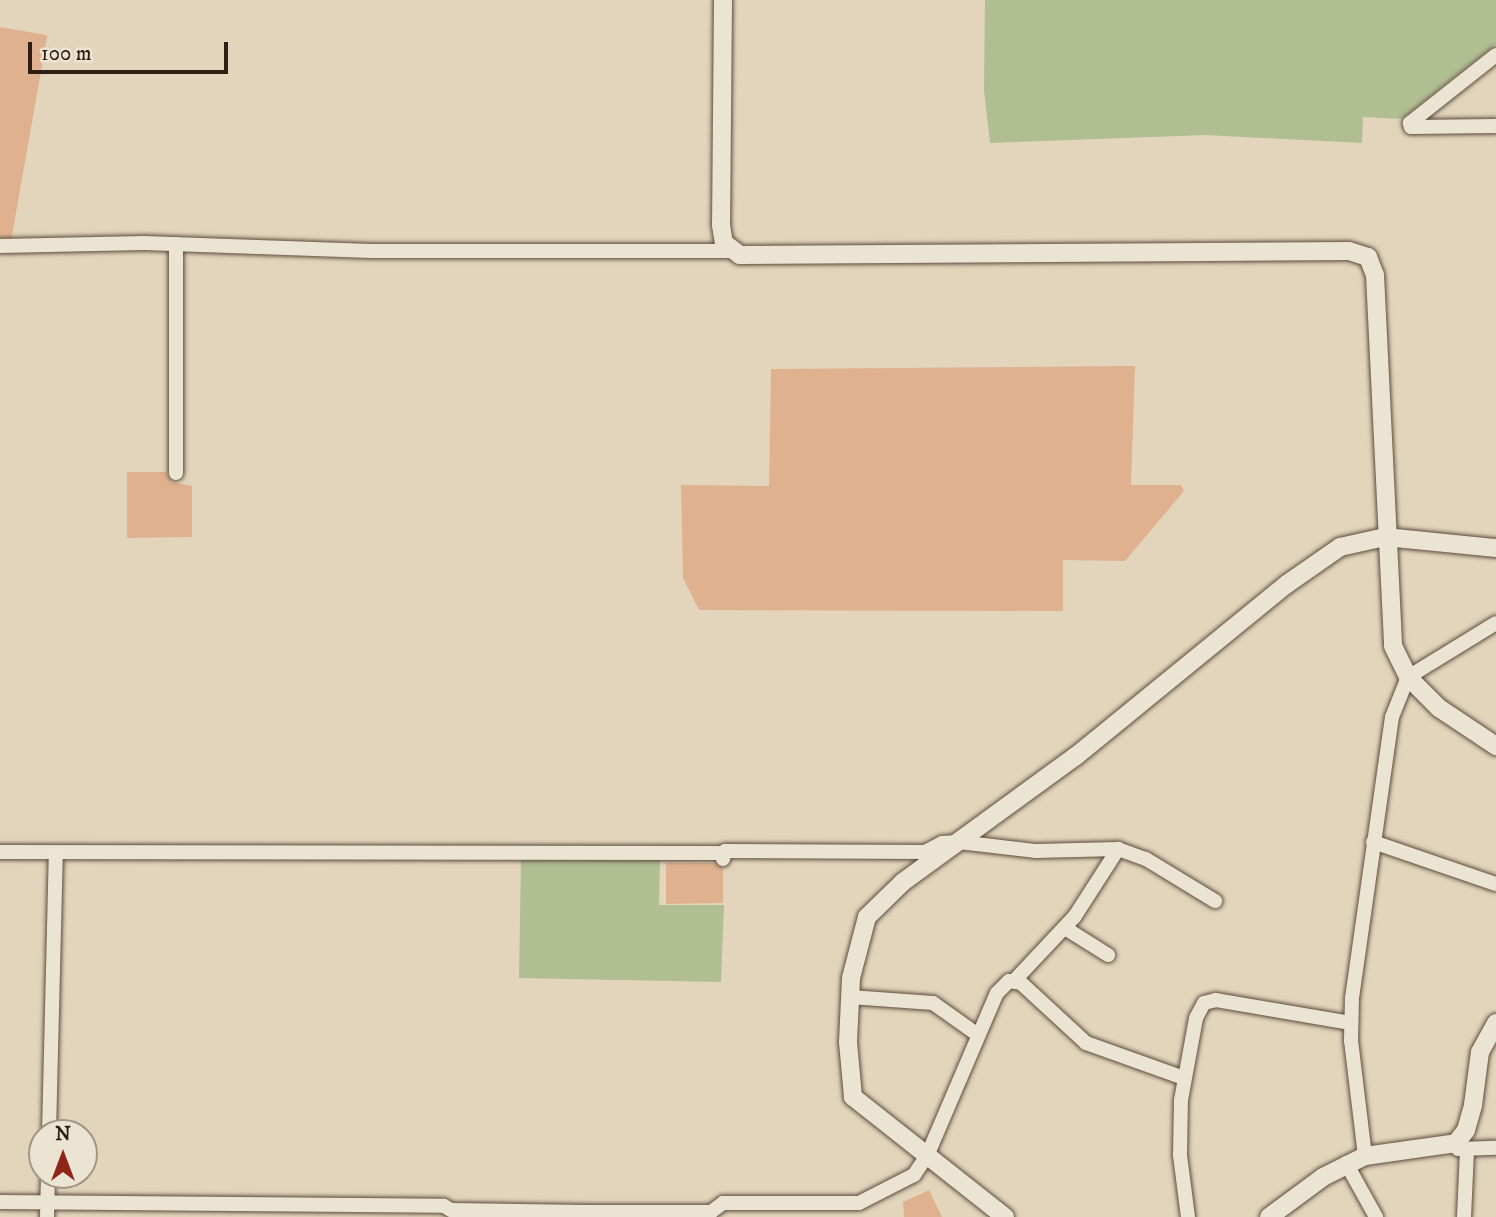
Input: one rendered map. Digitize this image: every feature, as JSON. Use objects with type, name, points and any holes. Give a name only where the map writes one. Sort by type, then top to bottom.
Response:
[{"type":"street","points":[[723,0],[721,225],[724,243],[730,251]]},
{"type":"street","points":[[1496,55],[1410,123],[1411,127],[1496,126]]},
{"type":"street","points":[[176,244],[176,473]]},
{"type":"street","points":[[0,246],[176,244],[371,251],[730,251],[749,256],[1349,251],[1368,257],[1375,275],[1392,646],[1408,677],[1439,708],[1495,744]]},
{"type":"street","points":[[1005,1217],[853,1097],[848,1067],[850,996],[855,953],[867,918],[896,888],[1076,756],[1324,557],[1354,542],[1385,537],[1496,548]]},
{"type":"street","points":[[1365,1156],[1351,1023],[1387,738],[1408,677],[1496,623]]},
{"type":"street","points":[[0,852],[722,856],[925,852],[942,843],[959,842],[1035,851],[1118,849],[1146,859],[1214,901]]},
{"type":"street","points":[[1373,842],[1496,884]]},
{"type":"street","points":[[0,1202],[48,1210],[444,1206],[451,1214],[718,1213],[723,1203],[859,1203],[914,1175],[927,1156],[997,993],[1014,981],[1065,928],[1095,890],[1118,849]]},
{"type":"street","points":[[49,1119],[57,853]]},
{"type":"street","points":[[1065,928],[1108,955]]},
{"type":"street","points":[[1014,981],[1086,1043],[1184,1078]]},
{"type":"street","points":[[850,996],[933,1003],[978,1035]]},
{"type":"street","points":[[1188,1217],[1179,1129],[1184,1078],[1196,1017],[1210,1000],[1351,1023]]},
{"type":"street","points":[[1446,1148],[1466,1130],[1480,1052],[1496,1023]]},
{"type":"street","points":[[1269,1217],[1346,1163],[1365,1156],[1446,1148],[1496,1148]]},
{"type":"street","points":[[1464,1217],[1467,1150]]},
{"type":"street","points":[[1346,1163],[1376,1217]]},
{"type":"street","points":[[48,1189],[48,1210]]},
{"type":"green space","points":[[985,0],[1496,0],[1496,44],[1401,119],[1363,117],[1362,143],[1205,135],[990,143],[984,90]]},
{"type":"green space","points":[[521,859],[660,859],[659,905],[724,905],[721,982],[519,978]]},
{"type":"building","points":[[0,27],[47,35],[11,239],[0,237]]},
{"type":"building","points":[[1135,366],[1131,485],[1181,485],[1184,491],[1125,561],[1063,560],[1063,611],[699,610],[683,578],[681,485],[769,486],[771,369]]},
{"type":"building","points":[[127,472],[166,472],[172,482],[192,486],[192,537],[127,538]]},
{"type":"building","points":[[666,863],[714,863],[723,868],[723,903],[666,904]]},
{"type":"building","points":[[929,1190],[942,1217],[904,1217],[903,1202]]}]
